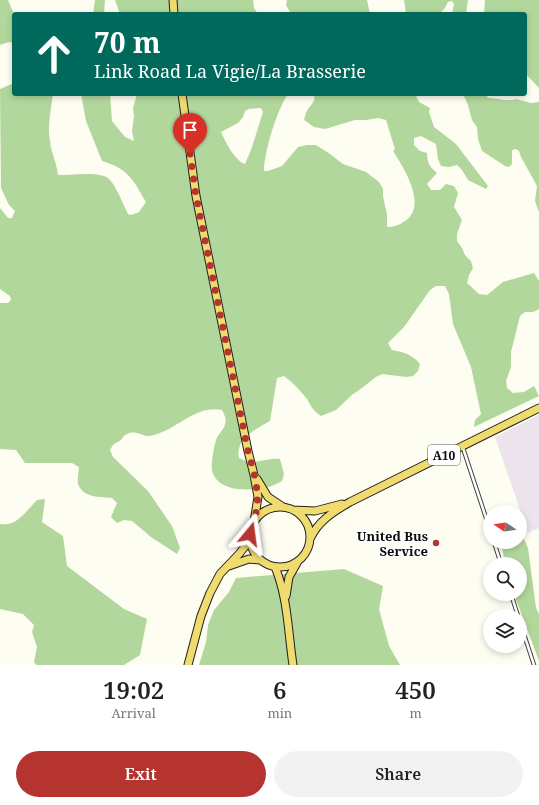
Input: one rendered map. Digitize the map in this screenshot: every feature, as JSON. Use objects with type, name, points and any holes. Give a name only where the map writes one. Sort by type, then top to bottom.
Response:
[{"type":"main road","points":[[173,0],[174,12]]},
{"type":"main road","points":[[182,96],[196,196],[258,497],[250,540],[252,548],[260,560]]},
{"type":"main road","name":"A10","points":[[350,502],[539,408]]},
{"type":"main road","points":[[254,475],[268,497],[283,507],[293,510],[315,511],[350,502]]},
{"type":"main road","points":[[285,603],[289,577],[292,569],[307,550],[314,530],[323,519],[350,502]]},
{"type":"main road","points":[[254,522],[264,512],[270,509],[283,507]]},
{"type":"main road","points":[[293,510],[304,519],[310,539]]},
{"type":"main road","points":[[188,665],[201,616],[210,593],[220,574],[250,540]]},
{"type":"main road","points":[[227,567],[249,559],[260,560],[275,567],[288,566],[299,560]]},
{"type":"main road","points":[[275,567],[280,578],[285,603],[293,665]]},
{"type":"lane","points":[[462,446],[483,509]]},
{"type":"lane","points":[[527,644],[534,665]]},
{"type":"shaded area","points":[[539,415],[539,528],[528,533],[527,505],[518,505],[495,437]]},
{"type":"green space","points":[[0,0],[8,0],[13,12],[12,43],[0,45]]},
{"type":"green space","points":[[95,0],[105,0],[104,12],[93,12]]},
{"type":"green space","points":[[115,0],[253,0],[254,8],[257,12],[119,12]]},
{"type":"green space","points":[[287,0],[367,0],[370,12],[290,12],[286,5]]},
{"type":"green space","points":[[404,0],[468,0],[466,12],[452,12],[454,4],[452,1],[448,2],[441,12],[406,12]]},
{"type":"green space","points":[[485,0],[539,0],[539,88],[527,75],[527,12],[484,12]]},
{"type":"green space","points":[[12,84],[12,96],[53,96],[49,135],[58,175],[93,174],[106,177],[113,183],[128,214],[131,215],[139,212],[146,202],[129,176],[111,164],[102,161],[86,121],[81,96],[110,96],[112,121],[125,137],[134,141],[132,131],[134,116],[133,108],[136,96],[287,96],[272,131],[266,153],[264,171],[282,166],[298,147],[316,145],[343,164],[366,172],[379,182],[383,189],[387,215],[387,227],[392,227],[401,224],[412,214],[414,197],[408,177],[393,151],[395,149],[386,120],[378,118],[355,120],[325,129],[314,127],[304,120],[307,110],[314,100],[314,96],[416,96],[419,102],[430,108],[429,112],[434,127],[456,144],[488,186],[486,189],[468,180],[457,165],[449,167],[441,166],[438,159],[436,144],[421,136],[414,138],[414,145],[420,151],[427,153],[429,164],[437,173],[427,184],[431,190],[440,190],[446,184],[454,186],[458,193],[454,207],[462,220],[457,234],[457,241],[465,255],[471,261],[473,268],[467,283],[479,294],[487,295],[503,282],[534,273],[539,281],[539,309],[533,312],[525,312],[520,316],[511,352],[511,367],[506,381],[507,388],[513,393],[524,392],[534,386],[539,396],[474,427],[475,420],[481,414],[471,367],[453,324],[449,294],[445,286],[436,286],[430,290],[404,327],[388,343],[392,350],[407,354],[420,364],[418,371],[413,376],[406,377],[382,374],[353,394],[336,410],[321,416],[314,410],[305,396],[290,381],[284,376],[277,378],[270,421],[247,435],[240,445],[239,451],[239,458],[250,462],[280,459],[284,474],[282,481],[270,487],[250,490],[238,489],[225,486],[215,478],[212,470],[212,459],[216,440],[226,422],[222,410],[205,410],[168,430],[148,436],[133,432],[130,433],[125,435],[111,447],[110,450],[113,457],[148,491],[172,526],[180,548],[177,554],[151,537],[132,521],[124,520],[117,523],[111,517],[117,503],[112,498],[93,496],[80,489],[78,484],[79,467],[72,463],[25,463],[16,450],[0,449],[0,303],[8,303],[11,300],[10,296],[0,289],[0,208],[8,218],[12,218],[15,211],[9,205],[1,188],[0,89]],"holes":[[[261,108],[263,112],[245,164],[241,162],[234,155],[221,132],[238,123],[243,117],[245,111],[249,109]]]},
{"type":"green space","points":[[464,96],[486,96],[488,98],[507,100],[516,99],[531,103],[539,102],[539,212],[535,201],[537,186],[519,151],[516,149],[512,150],[512,164],[509,167],[482,151],[478,139],[477,127],[472,120]]},
{"type":"green space","points":[[45,499],[42,522],[63,536],[67,566],[124,609],[147,619],[140,655],[124,665],[36,665],[34,662],[37,647],[32,632],[34,625],[23,614],[0,609],[0,524],[16,521],[37,500]]},
{"type":"green space","points":[[527,546],[528,548],[536,608],[539,614],[539,661],[527,629],[527,609],[520,609],[517,601],[527,601],[527,557],[504,557],[502,549],[527,549]]},
{"type":"green space","points":[[344,569],[383,586],[379,609],[389,646],[400,665],[199,665],[206,642],[208,625],[214,610],[229,592],[236,578]]},
{"type":"place","name":"United Bus Service","points":[[436,543]]},
{"type":"route","points":[[190,154],[196,196],[258,497],[254,522],[250,534]]}]
